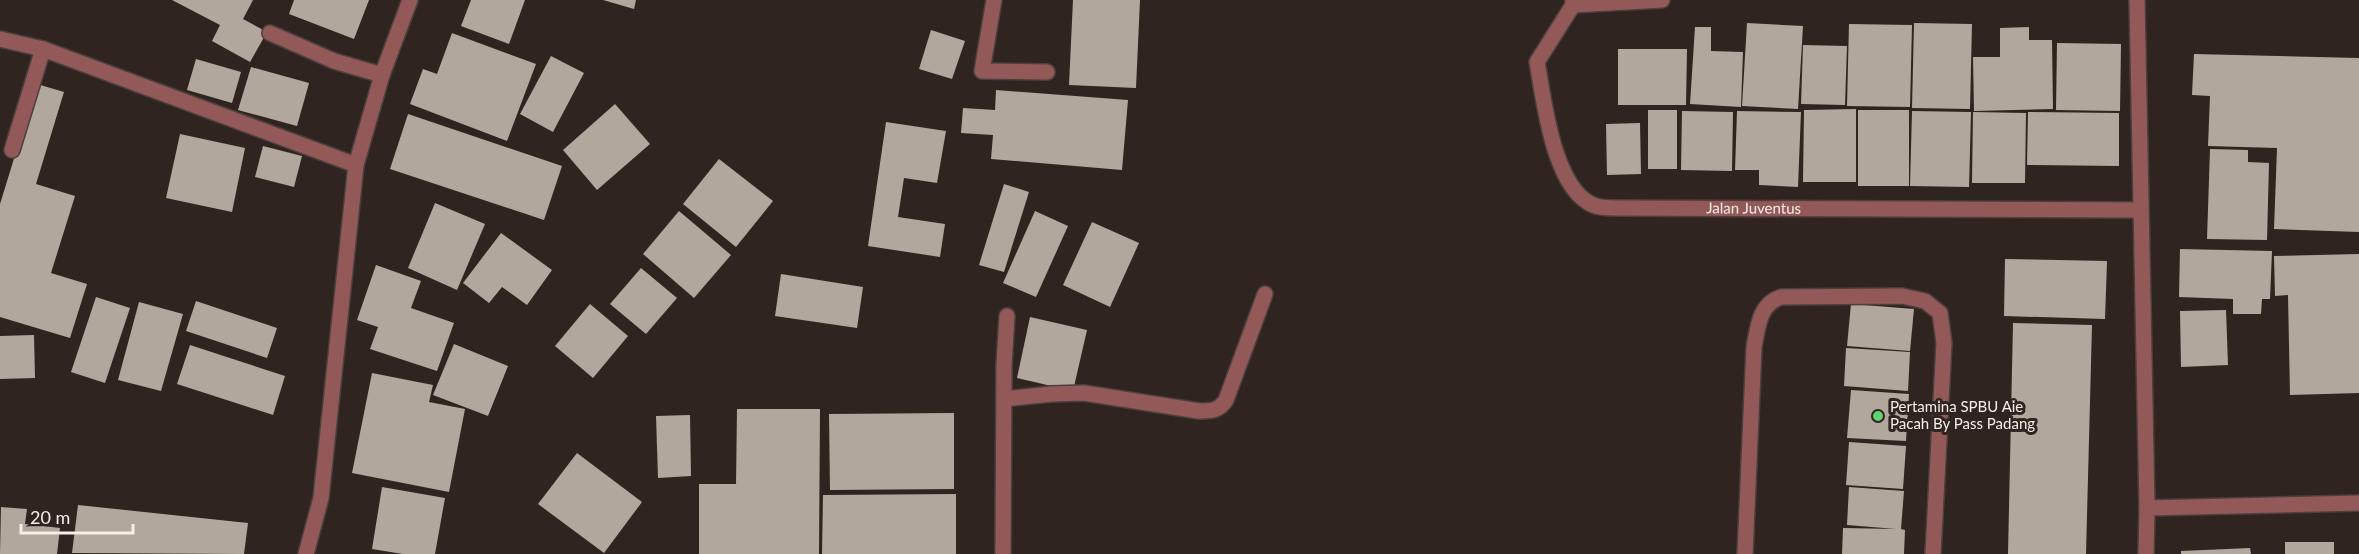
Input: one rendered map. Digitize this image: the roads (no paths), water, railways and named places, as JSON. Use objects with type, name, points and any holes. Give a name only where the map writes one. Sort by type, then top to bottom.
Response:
[{"type":"street","points":[[306,554],[321,498],[356,165],[382,75],[410,0]]},
{"type":"street","points":[[994,0],[982,70],[1047,72]]},
{"type":"street","points":[[1573,3],[1662,0]]},
{"type":"street","points":[[2137,0],[2146,554]]},
{"type":"street","name":"Jalan Juventus","points":[[1573,3],[1537,62],[1550,128],[1563,174],[1578,195],[1591,205],[1616,208],[2140,210]]},
{"type":"street","points":[[270,33],[334,61],[382,75]]},
{"type":"street","points":[[0,39],[43,49],[356,165]]},
{"type":"street","points":[[12,150],[43,49]]},
{"type":"street","points":[[1004,399],[1084,393],[1199,411],[1214,410],[1221,407],[1226,400],[1266,294]]},
{"type":"street","points":[[1744,554],[1754,347],[1759,318],[1766,306],[1781,297],[1902,296],[1925,301],[1940,313],[1944,343],[1934,554]]},
{"type":"street","points":[[1003,554],[1007,316]]},
{"type":"street","points":[[2147,508],[2359,503]]},
{"type":"place","name":"Pertamina SPBU Aie Pacah By Pass Padang","points":[[1878,416]]}]
